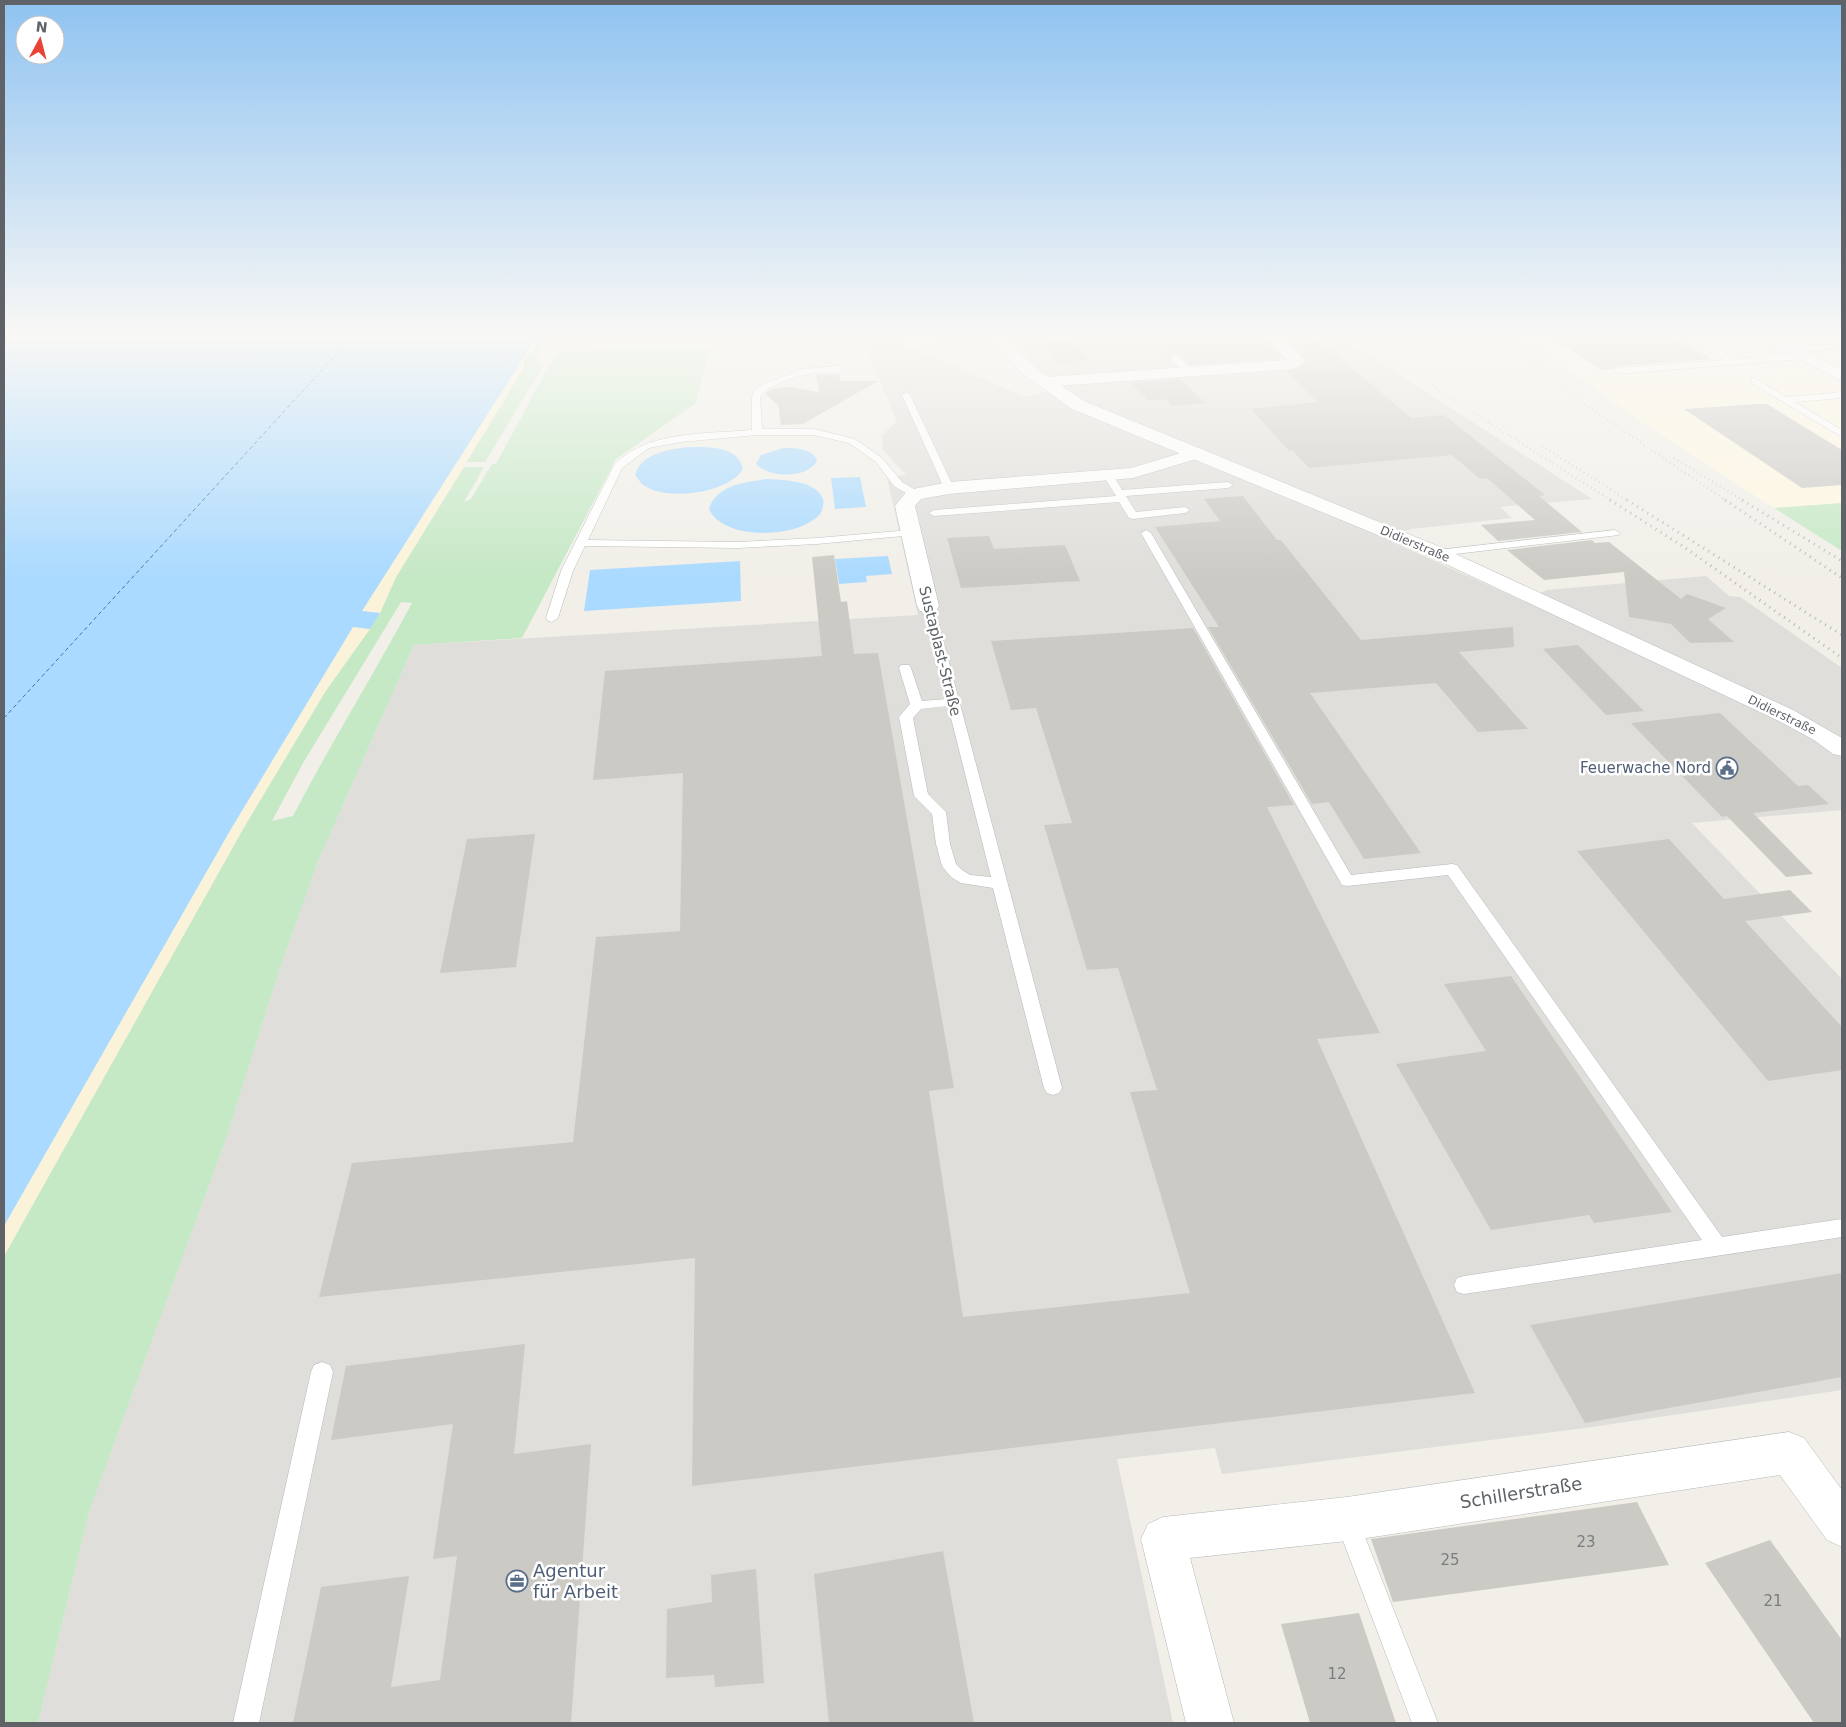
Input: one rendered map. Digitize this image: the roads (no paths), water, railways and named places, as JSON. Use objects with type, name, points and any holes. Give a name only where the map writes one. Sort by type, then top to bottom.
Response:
[{"type":"street","name":"Didierstraße","points":[[1105,416],[1438,553],[1785,715],[1842,749]]},
{"type":"street","points":[[915,494],[949,488],[1133,473],[1197,452]]},
{"type":"street","name":"Sustaplast-Straße","points":[[915,494],[905,506],[928,606]]},
{"type":"street","name":"Schillerstraße","points":[[1210,1723],[1163,1539],[1347,1519],[1788,1453],[1842,1525]]},
{"type":"lane","points":[[757,416],[757,432]]},
{"type":"lane","points":[[916,416],[949,488]]},
{"type":"lane","points":[[1811,416],[1842,434]]},
{"type":"lane","points":[[552,618],[567,571],[618,467],[634,453],[646,446],[681,439],[757,432],[814,432],[852,442],[879,460],[898,484],[915,494]]},
{"type":"lane","points":[[1108,475],[1133,516],[1185,510]]},
{"type":"lane","points":[[934,513],[1228,485]]},
{"type":"lane","points":[[580,543],[738,545],[817,541],[910,533]]},
{"type":"lane","points":[[1146,533],[1347,881],[1452,869],[1718,1246]]},
{"type":"lane","points":[[1438,553],[1615,533]]},
{"type":"lane","name":"Sustaplast-Straße","points":[[928,606],[1053,1088]]},
{"type":"lane","points":[[905,668],[917,705]]},
{"type":"lane","points":[[953,702],[917,705],[906,717],[921,796],[939,812],[946,862],[958,876],[977,883],[1000,883]]},
{"type":"lane","points":[[1464,1285],[1842,1228]]},
{"type":"lane","points":[[246,1723],[322,1372]]},
{"type":"lane","points":[[1347,1519],[1425,1723]]},
{"type":"water","points":[[4,416],[487,416],[362,611],[380,613],[370,629],[353,627],[231,829],[4,1226]]},
{"type":"water","points":[[687,447],[728,451],[740,461],[743,469],[735,478],[724,484],[695,493],[680,494],[652,490],[642,484],[635,475],[638,468],[649,457],[664,451]]},
{"type":"water","points":[[783,448],[808,451],[812,453],[817,461],[812,467],[797,474],[778,474],[762,469],[756,464],[761,455]]},
{"type":"water","points":[[860,477],[866,507],[835,509],[831,478]]},
{"type":"water","points":[[767,479],[798,482],[814,488],[823,499],[820,514],[810,522],[796,528],[762,533],[729,527],[717,519],[709,509],[718,495],[732,486]]},
{"type":"water","points":[[888,556],[892,574],[866,576],[867,582],[839,584],[835,559]]},
{"type":"water","points":[[740,561],[741,601],[584,611],[590,570]]},
{"type":"railway","points":[[1478,416],[1612,501]]},
{"type":"railway","points":[[1601,416],[1727,501]]},
{"type":"railway","points":[[1542,446],[1629,501]]},
{"type":"railway","points":[[1674,458],[1744,501]]},
{"type":"railway","points":[[1610,500],[1684,547],[1842,658]]},
{"type":"railway","points":[[1627,500],[1842,635]]},
{"type":"railway","points":[[1725,500],[1842,578]]},
{"type":"railway","points":[[1742,500],[1842,561]]},
{"type":"place","name":"Feuerwache Nord","points":[[1727,768]]},
{"type":"place","name":"Agentur für Arbeit","points":[[517,1581]]}]
